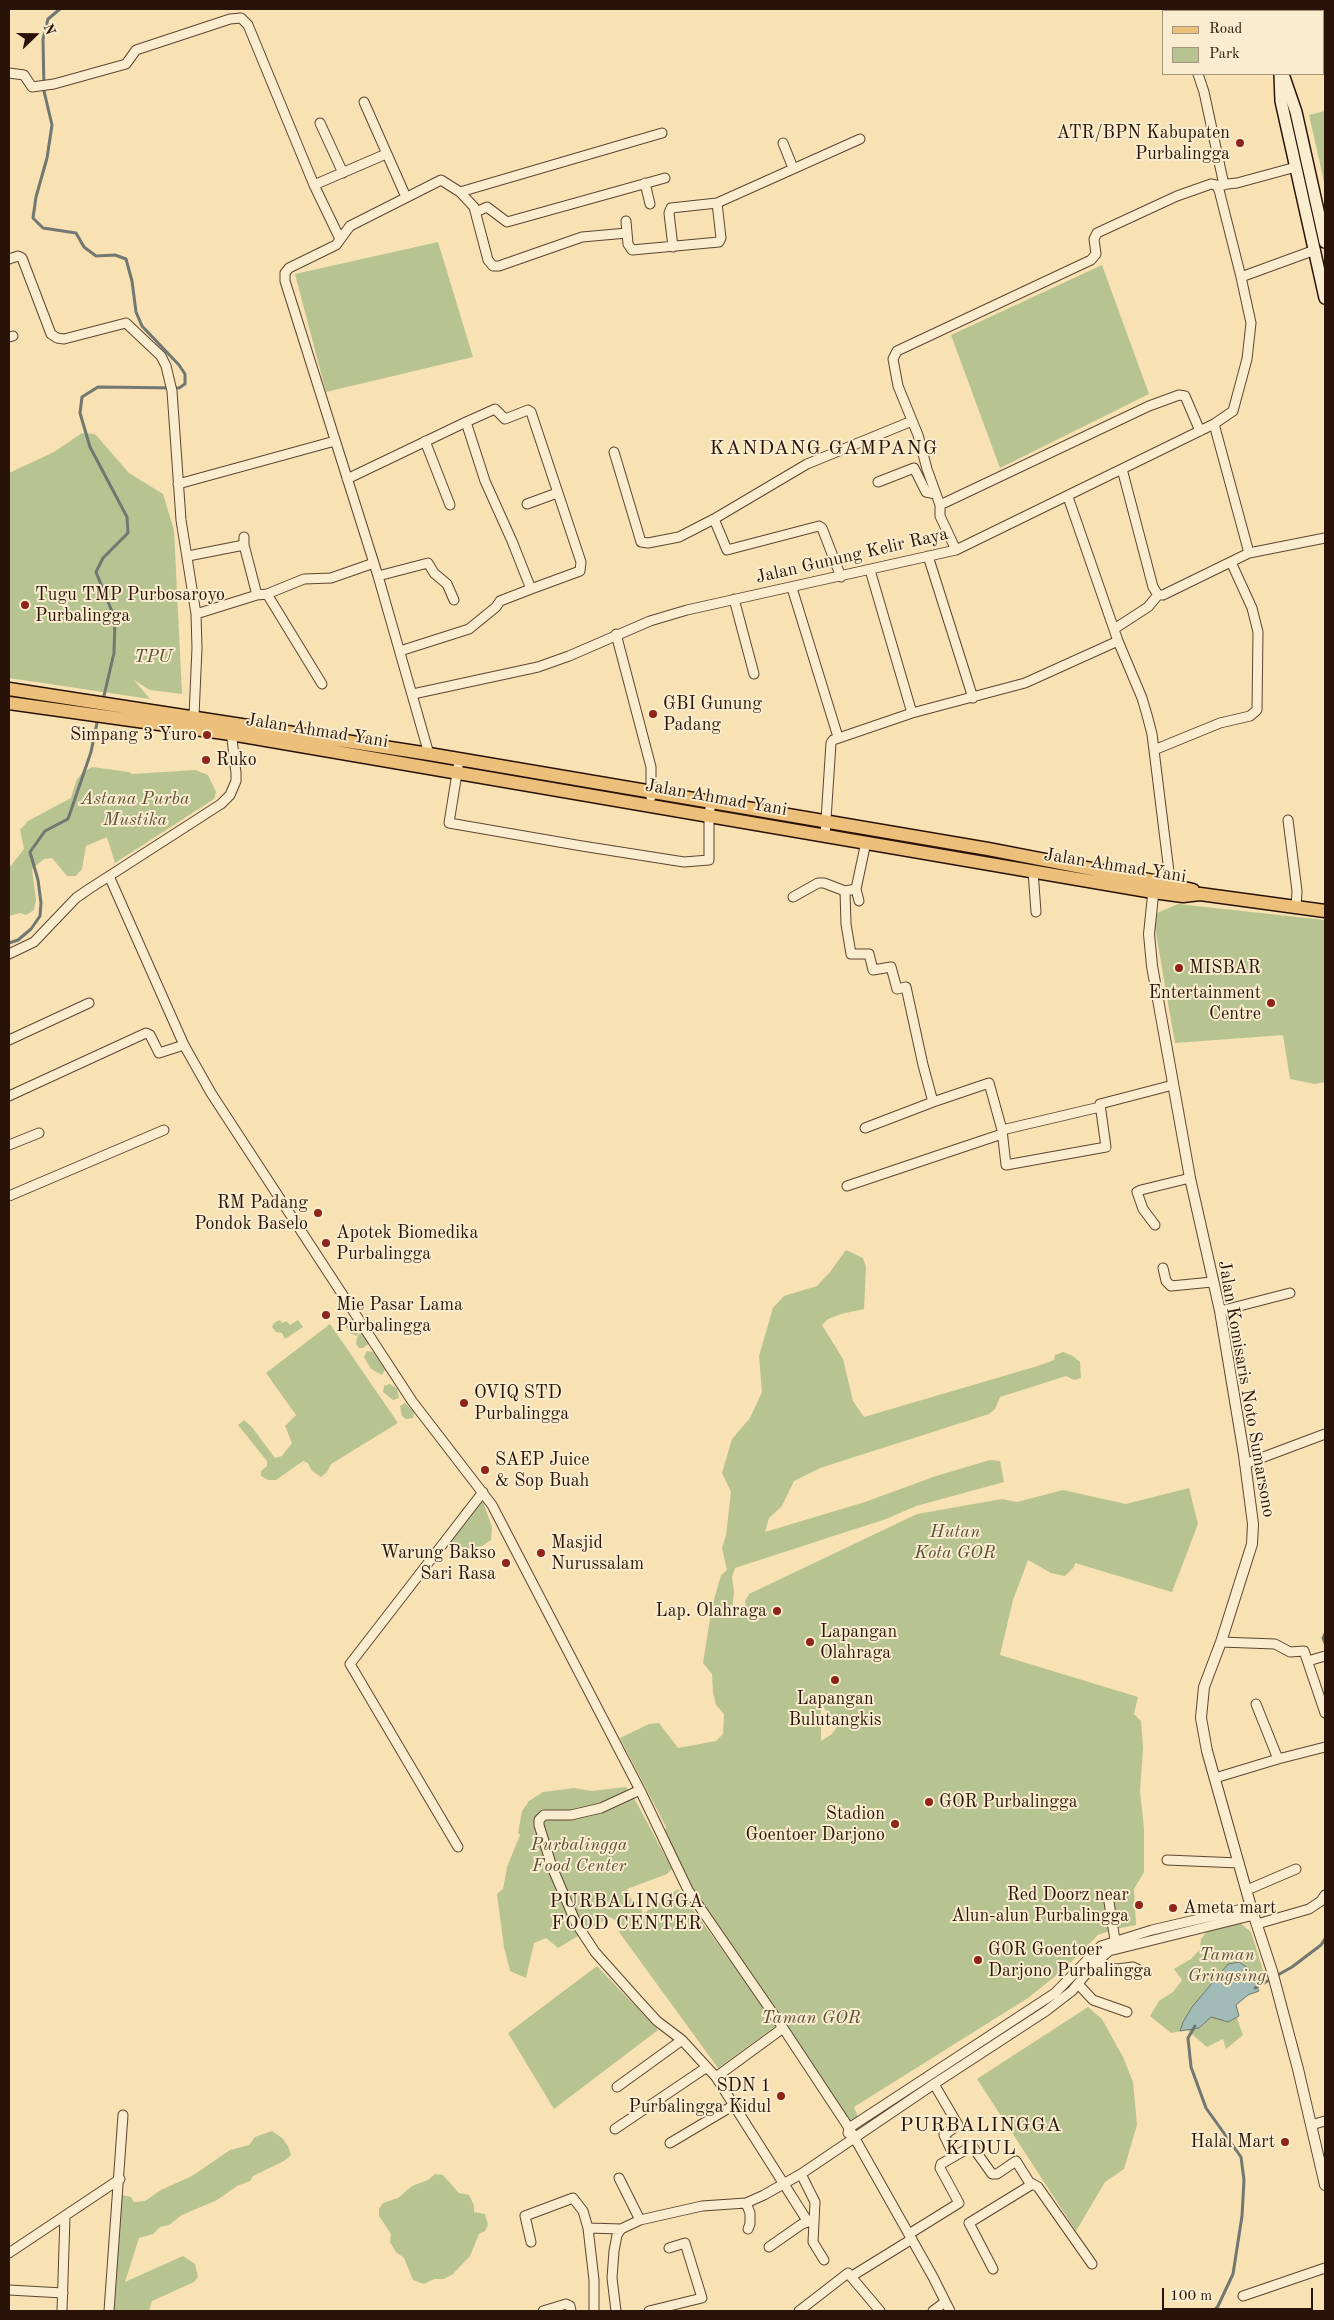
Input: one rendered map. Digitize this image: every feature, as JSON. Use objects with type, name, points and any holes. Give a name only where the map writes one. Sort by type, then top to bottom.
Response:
[{"type":"main road","points":[[1282,75],[1280,101],[1325,298]]},
{"type":"main road","points":[[1282,75],[1296,112],[1325,242]]},
{"type":"main road","name":"Jalan Ahmad Yani","points":[[9,689],[194,716],[231,728],[459,765],[651,792],[714,809],[731,819],[825,828],[988,849],[1171,890],[1191,889],[1200,894],[1325,910]]},
{"type":"main road","name":"Jalan Ahmad Yani","points":[[9,703],[104,717],[231,728],[429,754],[459,765],[650,805],[714,809],[733,806],[825,828],[866,842],[1033,871],[1154,886]]},
{"type":"street","points":[[9,73],[24,75],[30,86],[34,88],[54,84],[126,64],[136,50],[230,19],[241,18],[248,25],[314,185],[340,239]]},
{"type":"street","name":"Jalan Gunung Kelir Raya","points":[[413,694],[538,666],[569,656],[616,634],[650,621],[690,609],[792,588],[949,551],[1068,497],[1214,424],[1233,412],[1248,359],[1251,323],[1241,277],[1233,252],[1221,195],[1204,92],[1198,75]]},
{"type":"street","points":[[364,102],[406,197]]},
{"type":"street","points":[[320,123],[343,173]]},
{"type":"street","points":[[460,192],[662,133]]},
{"type":"street","points":[[673,247],[670,210],[681,206],[717,203],[860,139]]},
{"type":"street","points":[[783,143],[793,168]]},
{"type":"street","points":[[314,185],[386,154]]},
{"type":"street","points":[[933,494],[922,446],[908,422],[895,373],[893,359],[897,351],[1091,260],[1096,254],[1093,242],[1097,233],[1177,196],[1211,184],[1237,184],[1296,167]]},
{"type":"street","points":[[476,212],[487,207],[507,222],[664,178]]},
{"type":"street","points":[[429,754],[378,576],[285,276],[289,268],[336,245],[350,226],[441,180],[460,192],[472,204],[476,212],[488,260],[495,266],[582,238],[626,233]]},
{"type":"street","points":[[645,183],[650,204]]},
{"type":"street","points":[[626,221],[628,244],[632,250],[721,241],[717,203]]},
{"type":"street","points":[[1241,277],[1315,250]]},
{"type":"street","points":[[9,259],[18,256],[22,258],[54,336],[64,339],[126,323],[161,356],[170,377],[181,520],[196,614],[197,648],[194,716]]},
{"type":"street","points":[[940,505],[1035,462],[1124,417],[1179,395],[1185,396],[1200,430]]},
{"type":"street","points":[[347,479],[495,409],[505,419],[526,410],[530,411],[582,569],[500,601],[494,608],[464,631],[400,651]]},
{"type":"street","points":[[466,422],[485,481],[530,589]]},
{"type":"street","points":[[614,452],[639,539],[645,543],[679,537],[714,519],[807,464],[908,422]]},
{"type":"street","points":[[1214,424],[1249,553]]},
{"type":"street","points":[[178,484],[335,441]]},
{"type":"street","points":[[426,441],[450,505]]},
{"type":"street","points":[[878,482],[914,468],[940,505],[940,516],[949,551]]},
{"type":"street","points":[[1122,469],[1153,586],[1158,595]]},
{"type":"street","points":[[528,504],[558,493]]},
{"type":"street","points":[[1068,497],[1118,642],[1142,698],[1154,750],[1171,890]]},
{"type":"street","points":[[714,519],[727,550],[819,526],[822,528],[841,577]]},
{"type":"street","points":[[1114,629],[1148,607],[1158,595],[1163,595],[1249,553],[1325,538]]},
{"type":"street","points":[[188,556],[244,541],[257,594]]},
{"type":"street","points":[[928,556],[973,698]]},
{"type":"street","points":[[1154,750],[1220,723],[1250,716],[1257,710],[1257,623],[1231,562]]},
{"type":"street","points":[[378,576],[428,563],[434,573],[447,584],[454,600]]},
{"type":"street","points":[[196,614],[257,594],[267,594],[304,579],[331,578],[374,564]]},
{"type":"street","points":[[870,570],[912,713]]},
{"type":"street","points":[[792,588],[838,737]]},
{"type":"street","points":[[267,594],[322,684]]},
{"type":"street","points":[[734,599],[754,674]]},
{"type":"street","points":[[616,634],[651,767],[650,805]]},
{"type":"street","points":[[825,828],[831,743],[838,737],[912,713],[1025,683],[1118,642]]},
{"type":"street","points":[[9,954],[34,942],[76,898],[220,804],[230,795],[234,789],[236,773],[231,728]]},
{"type":"street","points":[[459,765],[449,823],[582,846],[684,862],[709,860],[714,809]]},
{"type":"street","points":[[1288,820],[1297,891],[1296,907]]},
{"type":"street","points":[[858,902],[856,889],[866,842]]},
{"type":"street","points":[[1033,871],[1036,912]]},
{"type":"street","points":[[109,876],[184,1045],[211,1094],[412,1401],[444,1445],[483,1492],[542,1599],[696,1904],[783,2028],[849,2128],[950,2311]]},
{"type":"street","points":[[792,897],[818,883],[824,883],[845,891],[856,889]]},
{"type":"street","name":"Jalan Komisaris Noto Sumarsono","points":[[1154,886],[1150,913],[1150,943],[1190,1178],[1220,1311],[1253,1524],[1252,1544],[1222,1642],[1204,1687],[1201,1702],[1203,1736],[1238,1863],[1276,1985],[1325,2185]]},
{"type":"street","points":[[845,891],[846,924],[851,954],[869,954],[873,970],[891,967],[897,989],[906,987],[933,1102]]},
{"type":"street","points":[[9,1040],[88,1003]]},
{"type":"street","points":[[9,1096],[146,1033],[150,1035],[158,1053],[184,1045]]},
{"type":"street","points":[[865,1128],[989,1082],[1002,1132],[1004,1162],[1007,1165],[1103,1148],[1107,1145],[1100,1107]]},
{"type":"street","points":[[847,1186],[1002,1132],[1100,1107],[1102,1103],[1174,1085]]},
{"type":"street","points":[[9,1196],[164,1130]]},
{"type":"street","points":[[9,1145],[39,1133]]},
{"type":"street","points":[[1155,1224],[1143,1209],[1137,1194],[1138,1191],[1190,1178]]},
{"type":"street","points":[[1163,1268],[1166,1281],[1171,1286],[1212,1282]]},
{"type":"street","points":[[1220,1311],[1290,1293]]},
{"type":"street","points":[[1245,1464],[1325,1434]]},
{"type":"street","points":[[458,1847],[350,1664],[483,1492]]},
{"type":"street","points":[[1222,1642],[1275,1644],[1290,1652],[1304,1651],[1325,1713]]},
{"type":"street","points":[[1308,1661],[1325,1656]]},
{"type":"street","points":[[1256,1704],[1278,1759]]},
{"type":"street","points":[[1215,1778],[1278,1759],[1325,1748]]},
{"type":"street","points":[[640,1790],[601,1808],[571,1815],[544,1816],[539,1820],[552,1867],[576,1923],[595,1952],[657,2021],[682,2040],[716,2077],[811,2221]]},
{"type":"street","points":[[1167,1860],[1238,1863]]},
{"type":"street","points":[[1247,1890],[1296,1869]]},
{"type":"street","points":[[845,2143],[849,2128],[1055,1993],[1092,1952],[1101,1946],[1115,1940],[1186,1927],[1254,1915],[1309,1909],[1322,1901],[1325,1895]]},
{"type":"street","points":[[1109,1902],[1115,1940]]},
{"type":"street","points":[[592,2228],[620,2229],[640,2220],[702,2206],[746,2203],[785,2184],[1046,2011],[1078,1984],[1094,1964],[1109,1951],[1153,1934]]},
{"type":"street","points":[[1094,1964],[1117,1969],[1133,1967],[1139,1970]]},
{"type":"street","points":[[1078,1984],[1093,2000],[1127,2012]]},
{"type":"street","points":[[716,2077],[783,2028]]},
{"type":"street","points":[[617,2087],[682,2040]]},
{"type":"street","points":[[615,2129],[707,2067]]},
{"type":"street","points":[[934,2084],[958,2125],[944,2135],[954,2156]]},
{"type":"street","points":[[670,2143],[734,2105]]},
{"type":"street","points":[[109,2311],[120,2179],[123,2115]]},
{"type":"street","points":[[1311,2125],[1325,2121]]},
{"type":"street","points":[[852,2276],[958,2205],[940,2166],[972,2146],[990,2173],[995,2174],[1016,2161],[1032,2183],[1038,2187],[1092,2264]]},
{"type":"street","points":[[801,2174],[815,2202],[811,2221],[813,2242],[824,2260]]},
{"type":"street","points":[[619,2178],[640,2220]]},
{"type":"street","points":[[9,2253],[120,2179]]},
{"type":"street","points":[[993,2269],[969,2224],[1032,2183]]},
{"type":"street","points":[[531,2242],[525,2216],[573,2198],[584,2211],[592,2228],[604,2279],[616,2311]]},
{"type":"street","points":[[746,2203],[750,2213],[748,2229]]},
{"type":"street","points":[[62,2311],[65,2216]]},
{"type":"street","points":[[769,2247],[811,2221]]},
{"type":"street","points":[[594,2311],[620,2229]]},
{"type":"street","points":[[648,2311],[702,2298],[685,2243],[669,2248]]},
{"type":"street","points":[[1242,2296],[1325,2268]]},
{"type":"street","points":[[799,2311],[848,2273],[880,2311]]},
{"type":"street","points":[[9,2290],[62,2293]]},
{"type":"street","points":[[933,2311],[945,2302]]},
{"type":"street","points":[[543,2311],[566,2304],[570,2306],[571,2311]]},
{"type":"green space","points":[[1325,111],[1325,186],[1309,115]]},
{"type":"green space","points":[[438,242],[473,357],[326,392],[295,274]]},
{"type":"green space","points":[[1102,265],[1149,394],[1000,468],[951,335]]},
{"type":"green space","name":"TPU","points":[[82,433],[95,434],[129,473],[163,494],[174,530],[182,694],[150,690],[134,680],[150,699],[9,678],[9,473],[54,452]]},
{"type":"green space","name":"Astana Purba Mustika","points":[[92,767],[132,774],[195,770],[208,775],[216,792],[214,799],[115,863],[107,837],[86,846],[82,869],[76,876],[67,876],[52,858],[44,859],[32,869],[36,900],[34,910],[26,915],[20,913],[9,916],[9,868],[24,849],[20,830],[28,821],[71,798],[76,781],[82,773]]},
{"type":"green space","points":[[1178,904],[1325,920],[1325,1082],[1315,1084],[1290,1079],[1283,1035],[1175,1043],[1154,922],[1157,913]]},
{"type":"green space","name":"GOR Purbalingga","points":[[846,1250],[863,1258],[866,1267],[864,1309],[841,1314],[828,1319],[822,1325],[843,1359],[853,1401],[864,1417],[1041,1365],[1054,1360],[1055,1355],[1063,1352],[1073,1356],[1080,1362],[1081,1378],[1074,1380],[1066,1376],[1000,1397],[995,1409],[989,1414],[820,1468],[794,1481],[782,1506],[769,1518],[765,1532],[865,1502],[936,1476],[990,1460],[1000,1461],[1004,1482],[916,1506],[886,1519],[735,1568],[732,1577],[734,1592],[732,1610],[747,1614],[745,1601],[749,1594],[917,1514],[1002,1499],[1017,1502],[1063,1490],[1126,1504],[1189,1488],[1198,1524],[1172,1592],[1075,1563],[1074,1567],[1065,1576],[1051,1573],[1028,1560],[1013,1600],[1000,1655],[1138,1697],[1134,1714],[1141,1721],[1143,1748],[1140,1791],[1144,1828],[1144,1872],[1134,1889],[1136,1925],[1098,1935],[1063,1970],[1028,1998],[854,2107],[859,2119],[853,2126],[697,1901],[664,1835],[666,1827],[620,1738],[649,1724],[659,1723],[678,1748],[716,1741],[723,1734],[724,1714],[716,1705],[712,1674],[703,1663],[712,1607],[721,1575],[727,1570],[722,1548],[726,1535],[731,1492],[722,1473],[732,1439],[750,1418],[762,1392],[759,1356],[773,1308],[784,1296],[817,1286]],"holes":[[[821,1703],[837,1727],[832,1734],[821,1741]]]},
{"type":"green space","points":[[350,1319],[360,1327],[357,1336],[350,1333],[346,1327],[346,1321]]},
{"type":"green space","points":[[280,1320],[282,1323],[286,1321],[290,1325],[298,1320],[303,1327],[285,1339],[282,1333],[276,1332],[272,1327],[274,1323]]},
{"type":"green space","points":[[330,1324],[398,1423],[331,1464],[327,1472],[321,1477],[312,1471],[308,1463],[303,1461],[276,1480],[268,1480],[261,1476],[261,1471],[267,1466],[267,1461],[238,1425],[244,1420],[251,1426],[275,1458],[282,1456],[292,1443],[285,1426],[296,1415],[266,1373]]},
{"type":"green space","points":[[366,1332],[371,1342],[363,1348],[359,1348],[356,1344],[357,1338],[359,1334]]},
{"type":"green space","points":[[367,1351],[373,1352],[385,1369],[382,1375],[371,1369],[364,1357]]},
{"type":"green space","points":[[390,1384],[397,1389],[399,1398],[393,1400],[383,1392],[384,1386]]},
{"type":"green space","points":[[405,1403],[414,1412],[413,1418],[406,1419],[402,1416],[400,1406]]},
{"type":"green space","points":[[483,1502],[492,1527],[491,1540],[482,1546],[468,1548],[446,1545],[439,1541],[464,1507]]},
{"type":"green space","name":"Purbalingga Food Center","points":[[626,1787],[628,1790],[626,1793],[630,1801],[633,1796],[672,1869],[667,1874],[627,1889],[630,1898],[640,1904],[643,1914],[678,1889],[777,2025],[718,2068],[619,1932],[625,1927],[610,1917],[558,1948],[546,1938],[534,1943],[526,1978],[510,1971],[504,1947],[497,1894],[503,1889],[507,1867],[520,1835],[518,1833],[522,1811],[529,1801],[543,1792],[574,1788],[592,1791]]},
{"type":"green space","name":"Taman Gringsing","points":[[1240,1923],[1251,1932],[1267,1983],[1248,1989],[1233,2007],[1243,2035],[1226,2049],[1223,2039],[1207,2047],[1187,2030],[1171,2033],[1150,2016],[1159,2001],[1173,1992],[1182,1980],[1174,1969],[1191,1959],[1200,1949],[1201,1939],[1207,1931]]},
{"type":"green space","points":[[597,1966],[658,2030],[554,2109],[508,2033]]},
{"type":"green space","points":[[1088,2007],[1102,2019],[1123,2057],[1133,2082],[1137,2125],[1124,2169],[1105,2182],[1076,2231],[977,2079]]},
{"type":"green space","points":[[272,2131],[282,2138],[288,2146],[291,2155],[284,2161],[253,2176],[250,2181],[237,2186],[217,2200],[182,2215],[169,2225],[160,2227],[153,2234],[139,2238],[125,2282],[183,2256],[195,2264],[198,2277],[194,2282],[152,2301],[149,2311],[112,2311],[114,2198],[122,2195],[131,2197],[134,2202],[145,2201],[161,2190],[192,2176],[230,2150],[249,2145],[255,2137]]},
{"type":"green space","points":[[435,2174],[443,2175],[459,2193],[469,2195],[474,2205],[474,2212],[485,2214],[488,2225],[485,2231],[479,2234],[470,2256],[453,2274],[444,2279],[434,2279],[424,2284],[413,2280],[404,2258],[396,2252],[390,2242],[391,2234],[379,2216],[379,2209],[383,2203],[398,2198],[412,2186],[428,2180]]},
{"type":"water","points":[[1239,1962],[1248,1968],[1259,1991],[1248,1995],[1236,2005],[1239,2016],[1228,2022],[1211,2017],[1199,2028],[1180,2031],[1192,2007],[1228,1964]]},
{"type":"waterway","points":[[60,9],[48,19],[43,39],[44,91],[52,125],[47,158],[36,197],[33,218],[43,228],[76,233],[84,247],[96,256],[115,255],[126,259],[132,281],[136,312],[142,326],[179,365],[185,374],[185,384],[179,388],[98,387],[82,397],[80,413],[90,447],[127,517],[128,533],[103,558],[96,572],[115,619],[114,653],[103,700]]},
{"type":"waterway","points":[[9,943],[18,940],[31,929],[40,916],[41,903],[38,880],[30,852],[45,831],[68,819],[91,752],[98,718]]},
{"type":"waterway","points":[[1325,1634],[1323,1638],[1325,1643]]},
{"type":"waterway","points":[[1276,1976],[1292,1967],[1321,1945],[1325,1939]]},
{"type":"waterway","points":[[1255,1988],[1271,1979]]},
{"type":"waterway","points":[[1195,2026],[1188,2038],[1191,2067],[1206,2108],[1241,2157],[1244,2180],[1242,2216],[1233,2274],[1214,2311]]},
{"type":"place","name":"ATR/BPN Kabupaten Purbalingga","points":[[1240,143]]},
{"type":"place","name":"Tugu TMP Purbosaroyo Purbalingga","points":[[25,605]]},
{"type":"place","name":"GBI Gunung Padang","points":[[653,714]]},
{"type":"place","name":"Simpang 3 Yuro","points":[[207,735]]},
{"type":"place","name":"Ruko","points":[[206,760]]},
{"type":"place","name":"MISBAR","points":[[1179,968]]},
{"type":"place","name":"Entertainment Centre","points":[[1271,1003]]},
{"type":"place","name":"RM Padang Pondok Baselo","points":[[318,1213]]},
{"type":"place","name":"Apotek Biomedika Purbalingga","points":[[326,1243]]},
{"type":"place","name":"Mie Pasar Lama Purbalingga","points":[[326,1315]]},
{"type":"place","name":"OVIQ STD Purbalingga","points":[[464,1403]]},
{"type":"place","name":"SAEP Juice & Sop Buah","points":[[485,1470]]},
{"type":"place","name":"Masjid Nurussalam","points":[[541,1553]]},
{"type":"place","name":"Warung Bakso Sari Rasa","points":[[506,1563]]},
{"type":"place","name":"Lap. Olahraga","points":[[777,1611]]},
{"type":"place","name":"Lapangan Olahraga","points":[[810,1642]]},
{"type":"place","name":"Lapangan Bulutangkis","points":[[835,1680]]},
{"type":"place","name":"GOR Purbalingga","points":[[929,1802]]},
{"type":"place","name":"Stadion Goentoer Darjono","points":[[895,1824]]},
{"type":"place","name":"Red Doorz near Alun-alun Purbalingga","points":[[1139,1905]]},
{"type":"place","name":"Ameta mart","points":[[1173,1908]]},
{"type":"place","name":"GOR Goentoer Darjono Purbalingga","points":[[978,1960]]},
{"type":"place","name":"SDN 1 Purbalingga Kidul","points":[[781,2096]]},
{"type":"place","name":"Halal Mart","points":[[1285,2142]]},
{"type":"district","name":"KANDANG GAMPANG","points":[[824,449]]},
{"type":"district","name":"PURBALINGGA FOOD CENTER","points":[[627,1913]]},
{"type":"district","name":"PURBALINGGA KIDUL","points":[[981,2138]]},
{"type":"park label","name":"Hutan Kota GOR","points":[[955,1542]]},
{"type":"park label","name":"Taman GOR","points":[[811,2018]]}]
